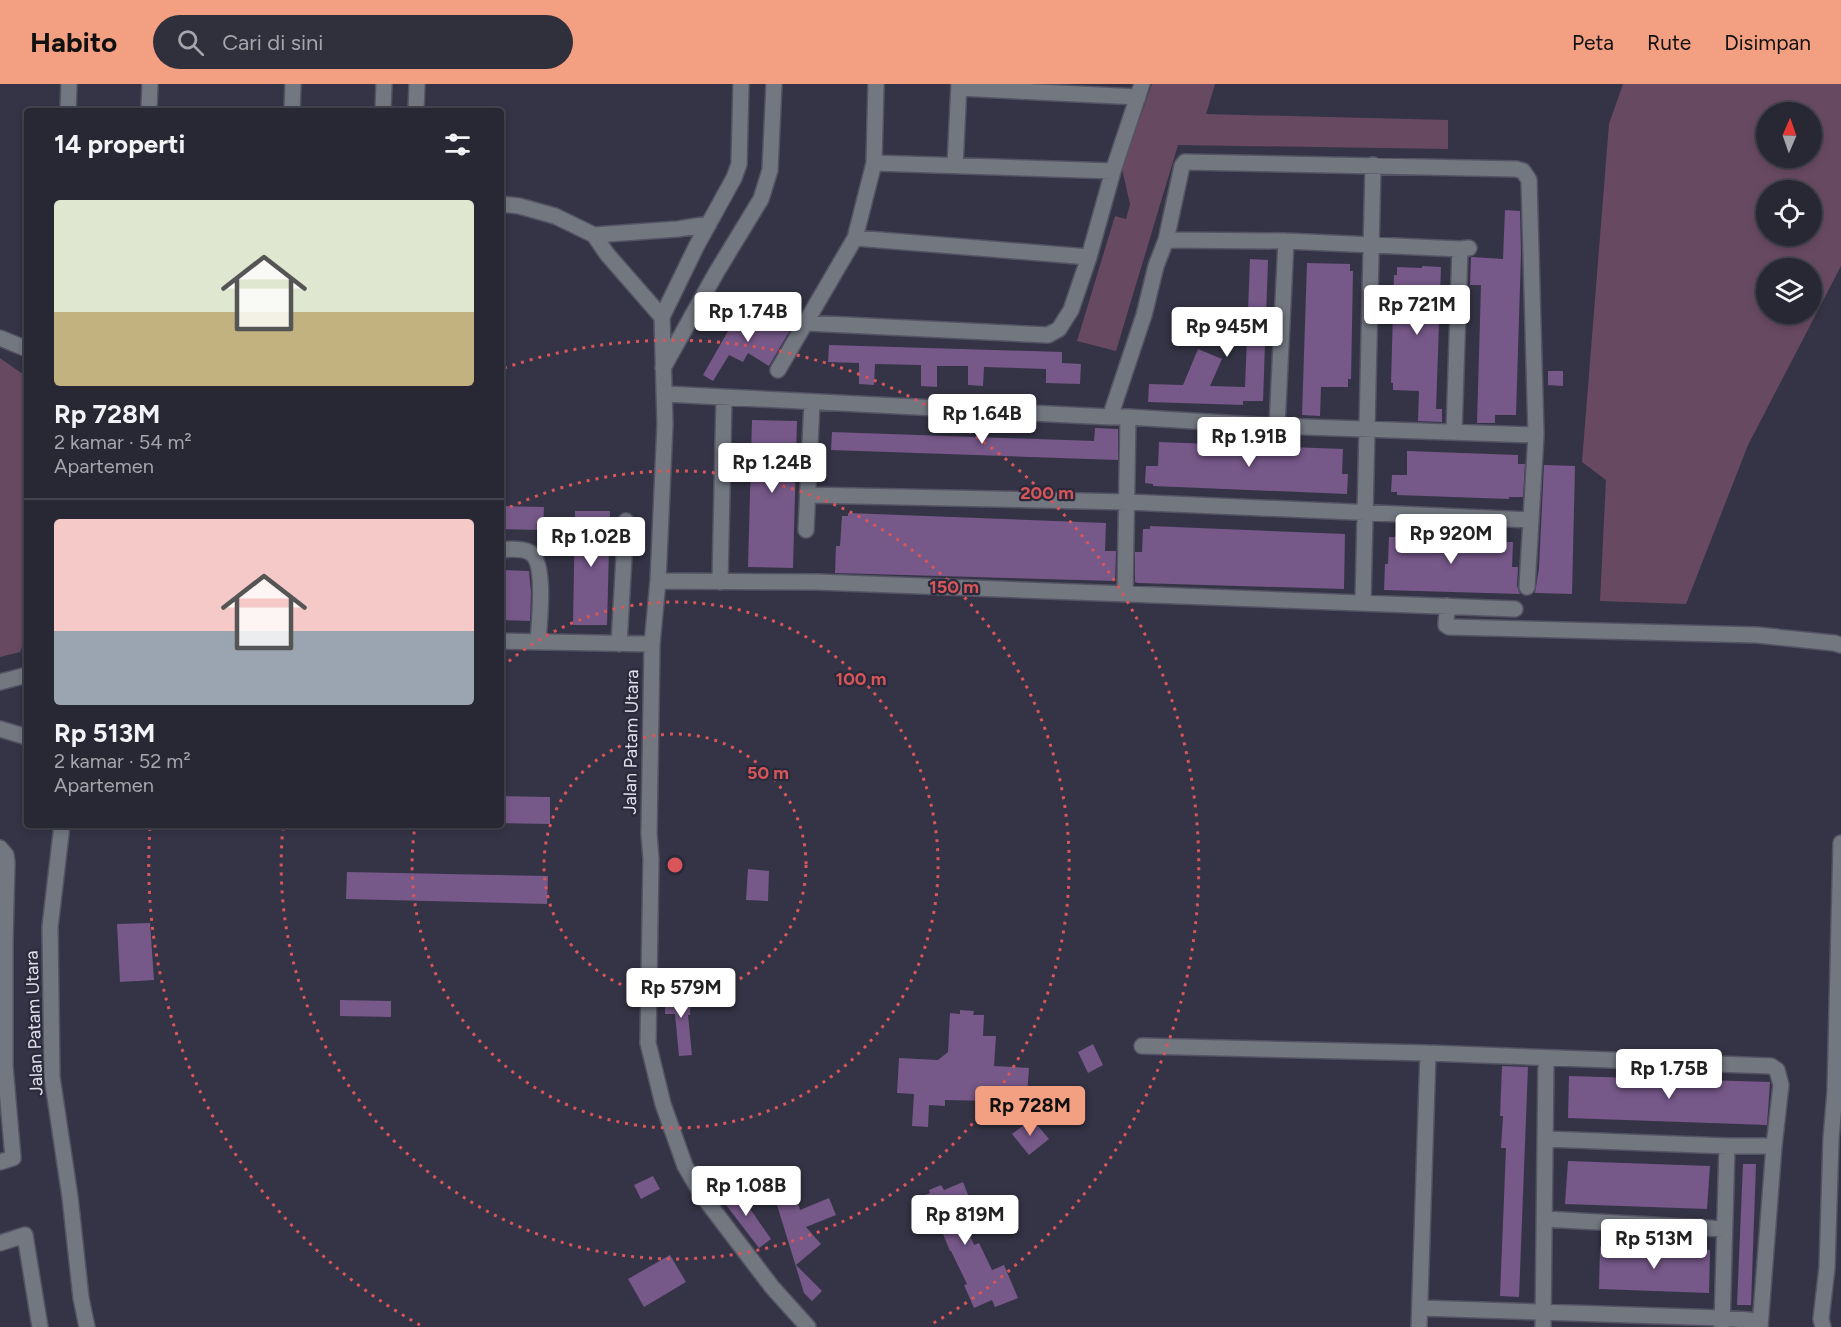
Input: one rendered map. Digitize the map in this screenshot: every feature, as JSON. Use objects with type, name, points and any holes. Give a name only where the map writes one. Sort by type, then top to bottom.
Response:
[{"type":"street","points":[[68,108],[69,84]]},
{"type":"street","points":[[149,108],[150,84]]},
{"type":"street","points":[[292,108],[293,84]]},
{"type":"street","points":[[382,108],[384,84]]},
{"type":"street","points":[[416,108],[417,84]]},
{"type":"street","points":[[504,204],[555,216],[594,235],[607,254],[662,317],[734,178],[739,164],[741,84]]},
{"type":"street","points":[[663,370],[716,273],[761,199],[770,170],[774,84]]},
{"type":"street","points":[[778,370],[855,238],[874,163],[876,84]]},
{"type":"street","points":[[806,323],[1048,334],[1059,329],[1071,310],[1140,91],[959,86],[955,166]]},
{"type":"street","points":[[1110,417],[1144,315],[1156,266],[1166,240],[1182,166],[1185,162],[1516,168],[1523,171],[1529,180],[1536,435],[1527,587]]},
{"type":"street","points":[[874,163],[1113,171]]},
{"type":"street","points":[[1363,603],[1373,165]]},
{"type":"street","points":[[594,235],[678,229],[709,224]]},
{"type":"street","points":[[855,238],[1089,256]]},
{"type":"street","points":[[1166,240],[1286,241],[1464,249],[1454,432]]},
{"type":"street","points":[[1276,426],[1286,241]]},
{"type":"street","name":"Jalan Patam Utara","points":[[662,317],[665,424],[658,581],[652,645],[648,1043],[663,1104],[685,1166],[702,1195],[765,1277],[808,1327]]},
{"type":"street","points":[[0,338],[24,348]]},
{"type":"street","points":[[665,394],[1276,426],[1536,435]]},
{"type":"street","points":[[720,582],[724,398]]},
{"type":"street","points":[[806,530],[812,402]]},
{"type":"street","points":[[1125,594],[1128,417]]},
{"type":"street","points":[[808,495],[1128,502],[1531,520]]},
{"type":"street","points":[[619,644],[626,520]]},
{"type":"street","points":[[504,550],[529,552],[535,558],[538,566],[540,581],[538,642]]},
{"type":"street","points":[[658,581],[817,582],[1515,609]]},
{"type":"street","points":[[1447,606],[1446,624],[1449,627],[1757,635],[1841,645]]},
{"type":"street","points":[[504,641],[652,645]]},
{"type":"street","points":[[0,682],[24,676]]},
{"type":"street","points":[[0,729],[24,737]]},
{"type":"street","name":"Jalan Patam Utara","points":[[62,828],[50,927],[52,1077],[70,1197],[81,1298],[87,1327]]},
{"type":"street","points":[[1823,1327],[1821,1319],[1834,1269],[1841,843]]},
{"type":"street","points":[[0,848],[6,855],[7,862],[2,943],[3,1067],[13,1158],[0,1162]]},
{"type":"street","points":[[1142,1046],[1428,1053],[1771,1066],[1780,1074],[1781,1085],[1773,1146],[1760,1324],[1544,1320],[1420,1308]]},
{"type":"street","points":[[1419,1327],[1428,1053]]},
{"type":"street","points":[[1544,1320],[1546,1058]]},
{"type":"street","points":[[1546,1139],[1773,1146]]},
{"type":"street","points":[[1722,1322],[1727,1146]]},
{"type":"street","points":[[1544,1219],[1724,1229]]},
{"type":"street","points":[[0,1243],[25,1235],[40,1327]]},
{"type":"shaded area","points":[[1152,84],[1215,84],[1206,114],[1448,120],[1448,149],[1178,145],[1116,351],[1077,341],[1115,216],[1126,219],[1130,204],[1122,169]]},
{"type":"shaded area","points":[[1623,84],[1841,84],[1841,266],[1822,303],[1822,258],[1756,258],[1756,324],[1811,324],[1748,445],[1686,604],[1600,601],[1606,480],[1582,462],[1609,124]]},
{"type":"shaded area","points":[[0,358],[24,375],[24,641],[20,652],[0,657]]},
{"type":"building","points":[[1505,210],[1520,211],[1521,253],[1516,415],[1495,415],[1495,423],[1477,423],[1481,285],[1470,285],[1471,257],[1503,259]]},
{"type":"building","points":[[1250,259],[1268,260],[1263,401],[1243,401],[1243,405],[1148,402],[1149,384],[1183,385],[1198,349],[1222,359],[1210,386],[1245,387]]},
{"type":"building","points":[[1307,263],[1350,264],[1350,271],[1353,271],[1351,379],[1348,379],[1348,387],[1321,387],[1320,416],[1302,415]]},
{"type":"building","points":[[1422,266],[1441,267],[1436,409],[1442,409],[1442,422],[1418,421],[1419,391],[1393,390],[1393,383],[1391,383],[1394,275],[1397,275],[1397,267],[1422,268]]},
{"type":"building","points":[[740,310],[778,331],[784,320],[793,325],[769,366],[748,353],[743,362],[729,355],[713,381],[703,375]]},
{"type":"building","points":[[829,345],[1062,352],[1062,363],[1081,364],[1080,384],[1046,383],[1046,369],[984,367],[983,386],[968,385],[968,366],[937,366],[937,387],[921,386],[921,365],[875,364],[874,385],[859,384],[859,363],[828,362]]},
{"type":"building","points":[[1548,371],[1563,371],[1563,386],[1548,385]]},
{"type":"building","points":[[752,420],[797,421],[793,568],[748,567]]},
{"type":"building","points":[[1095,428],[1118,429],[1118,460],[831,450],[832,432],[1094,441]]},
{"type":"building","points":[[1159,442],[1343,449],[1342,474],[1348,474],[1347,494],[1153,486],[1153,484],[1145,483],[1146,466],[1158,466]]},
{"type":"building","points":[[1407,451],[1518,455],[1518,464],[1525,464],[1523,497],[1509,497],[1509,499],[1397,495],[1397,492],[1391,492],[1392,475],[1407,475]]},
{"type":"building","points":[[1544,465],[1575,466],[1572,594],[1535,593],[1539,568]]},
{"type":"building","points":[[504,506],[544,507],[543,530],[504,529]]},
{"type":"building","points":[[575,511],[610,511],[607,625],[573,625]]},
{"type":"building","points":[[848,513],[1106,523],[1105,551],[1116,551],[1115,581],[835,573],[836,546],[840,546],[842,516],[848,516]]},
{"type":"building","points":[[1150,526],[1345,534],[1344,589],[1138,583],[1135,582],[1135,552],[1142,552],[1143,529],[1150,529]]},
{"type":"building","points":[[1395,535],[1506,539],[1506,542],[1513,542],[1512,567],[1518,567],[1517,586],[1520,594],[1384,590],[1389,537],[1395,537]]},
{"type":"building","points":[[504,570],[529,571],[530,621],[504,620]]},
{"type":"building","points":[[504,796],[550,797],[550,824],[504,823]]},
{"type":"building","points":[[748,869],[769,871],[768,901],[746,900]]},
{"type":"building","points":[[347,872],[548,876],[547,904],[346,899]]},
{"type":"building","points":[[150,923],[154,980],[120,982],[117,924]]},
{"type":"building","points":[[665,993],[691,993],[690,1015],[688,1015],[692,1055],[679,1056],[675,1014],[665,1014]]},
{"type":"building","points":[[340,1000],[391,1001],[391,1017],[340,1016]]},
{"type":"building","points":[[960,1010],[974,1011],[973,1015],[984,1015],[983,1036],[996,1036],[994,1066],[1029,1068],[1027,1095],[1005,1093],[1005,1098],[993,1098],[992,1101],[945,1100],[945,1106],[929,1105],[928,1127],[912,1126],[914,1094],[897,1093],[899,1058],[938,1060],[948,1052],[950,1013],[960,1014]]},
{"type":"building","points":[[1093,1044],[1103,1065],[1088,1073],[1078,1052]]},
{"type":"building","points":[[1502,1066],[1528,1067],[1519,1297],[1500,1296],[1506,1148],[1501,1148]]},
{"type":"building","points":[[1569,1076],[1770,1082],[1767,1125],[1568,1118]]},
{"type":"building","points":[[1032,1119],[1049,1139],[1029,1155],[1012,1134]]},
{"type":"building","points":[[1568,1161],[1710,1166],[1707,1209],[1565,1204]]},
{"type":"building","points":[[1743,1164],[1756,1164],[1751,1305],[1737,1305]]},
{"type":"building","points":[[653,1176],[660,1189],[641,1199],[634,1185]]},
{"type":"building","points":[[789,1176],[800,1210],[829,1198],[836,1215],[806,1227],[821,1244],[796,1265],[822,1291],[812,1301],[804,1293],[770,1182]]},
{"type":"building","points":[[963,1182],[972,1205],[959,1210],[974,1245],[979,1243],[992,1270],[1004,1265],[1018,1298],[995,1307],[992,1300],[974,1308],[964,1285],[967,1284],[938,1222],[925,1228],[913,1200],[930,1193],[929,1190],[941,1185],[944,1190]]},
{"type":"building","points":[[735,1187],[771,1239],[759,1248],[720,1197]]},
{"type":"building","points":[[1600,1246],[1710,1250],[1709,1293],[1599,1289]]},
{"type":"building","points":[[670,1255],[686,1282],[644,1307],[628,1279]]}]
